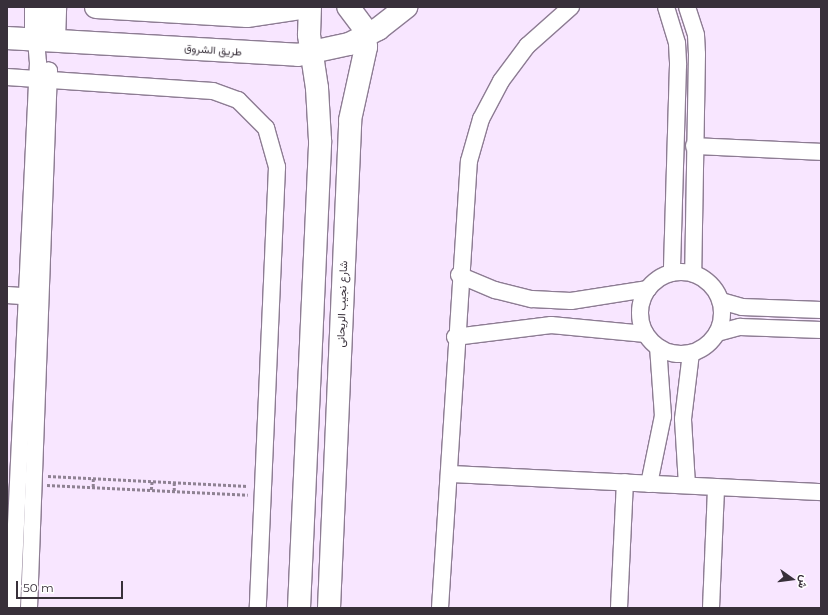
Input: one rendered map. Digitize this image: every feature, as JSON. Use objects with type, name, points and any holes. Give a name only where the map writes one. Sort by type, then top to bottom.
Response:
[{"type":"street","points":[[36,7],[45,40]]},
{"type":"street","points":[[12,608],[12,502],[26,296],[45,40],[54,7]]},
{"type":"street","points":[[96,7],[248,16],[309,7],[312,53],[319,111],[318,176],[299,608]]},
{"type":"street","points":[[348,7],[360,20],[366,36]]},
{"type":"street","name":"طريق الشروق","points":[[7,38],[312,53],[366,36],[406,7]]},
{"type":"street","points":[[440,608],[449,474],[459,275],[469,161],[481,119],[501,81],[527,46],[572,7]]},
{"type":"street","points":[[666,7],[677,42],[678,64],[672,273]]},
{"type":"street","points":[[687,7],[696,35]]},
{"type":"street","points":[[693,273],[697,7]]},
{"type":"street","name":"شارع نجيب الريحانى","points":[[329,608],[352,104],[366,36]]},
{"type":"street","points":[[7,77],[213,91],[238,100],[266,128],[277,167],[258,608]]},
{"type":"street","points":[[29,608],[43,297],[43,79]]},
{"type":"street","points":[[694,146],[821,152]]},
{"type":"street","points":[[318,176],[348,175]]},
{"type":"street","points":[[459,275],[495,290],[532,299],[571,302],[648,289],[672,273],[693,273],[705,279],[721,301],[723,312],[717,333],[706,346],[691,353],[680,354],[658,347],[646,334],[641,311],[648,289]]},
{"type":"street","points":[[7,296],[43,297]]},
{"type":"street","points":[[721,301],[742,307],[821,310]]},
{"type":"street","points":[[456,337],[550,325],[646,334]]},
{"type":"street","points":[[717,333],[740,327],[821,330]]},
{"type":"street","points":[[649,484],[663,416],[658,347]]},
{"type":"street","points":[[687,485],[683,419],[691,353]]},
{"type":"street","points":[[309,403],[338,403]]},
{"type":"street","points":[[449,474],[821,492]]},
{"type":"street","points":[[619,608],[625,482]]},
{"type":"street","points":[[711,608],[716,487]]},
{"type":"street","points":[[12,502],[34,503]]},
{"type":"path","points":[[35,480],[93,478],[174,482],[263,491]]},
{"type":"path","points":[[93,478],[93,487]]},
{"type":"path","points":[[35,480],[93,487],[152,490],[263,491]]},
{"type":"path","points":[[152,481],[152,490]]},
{"type":"path","points":[[174,482],[174,491]]}]
